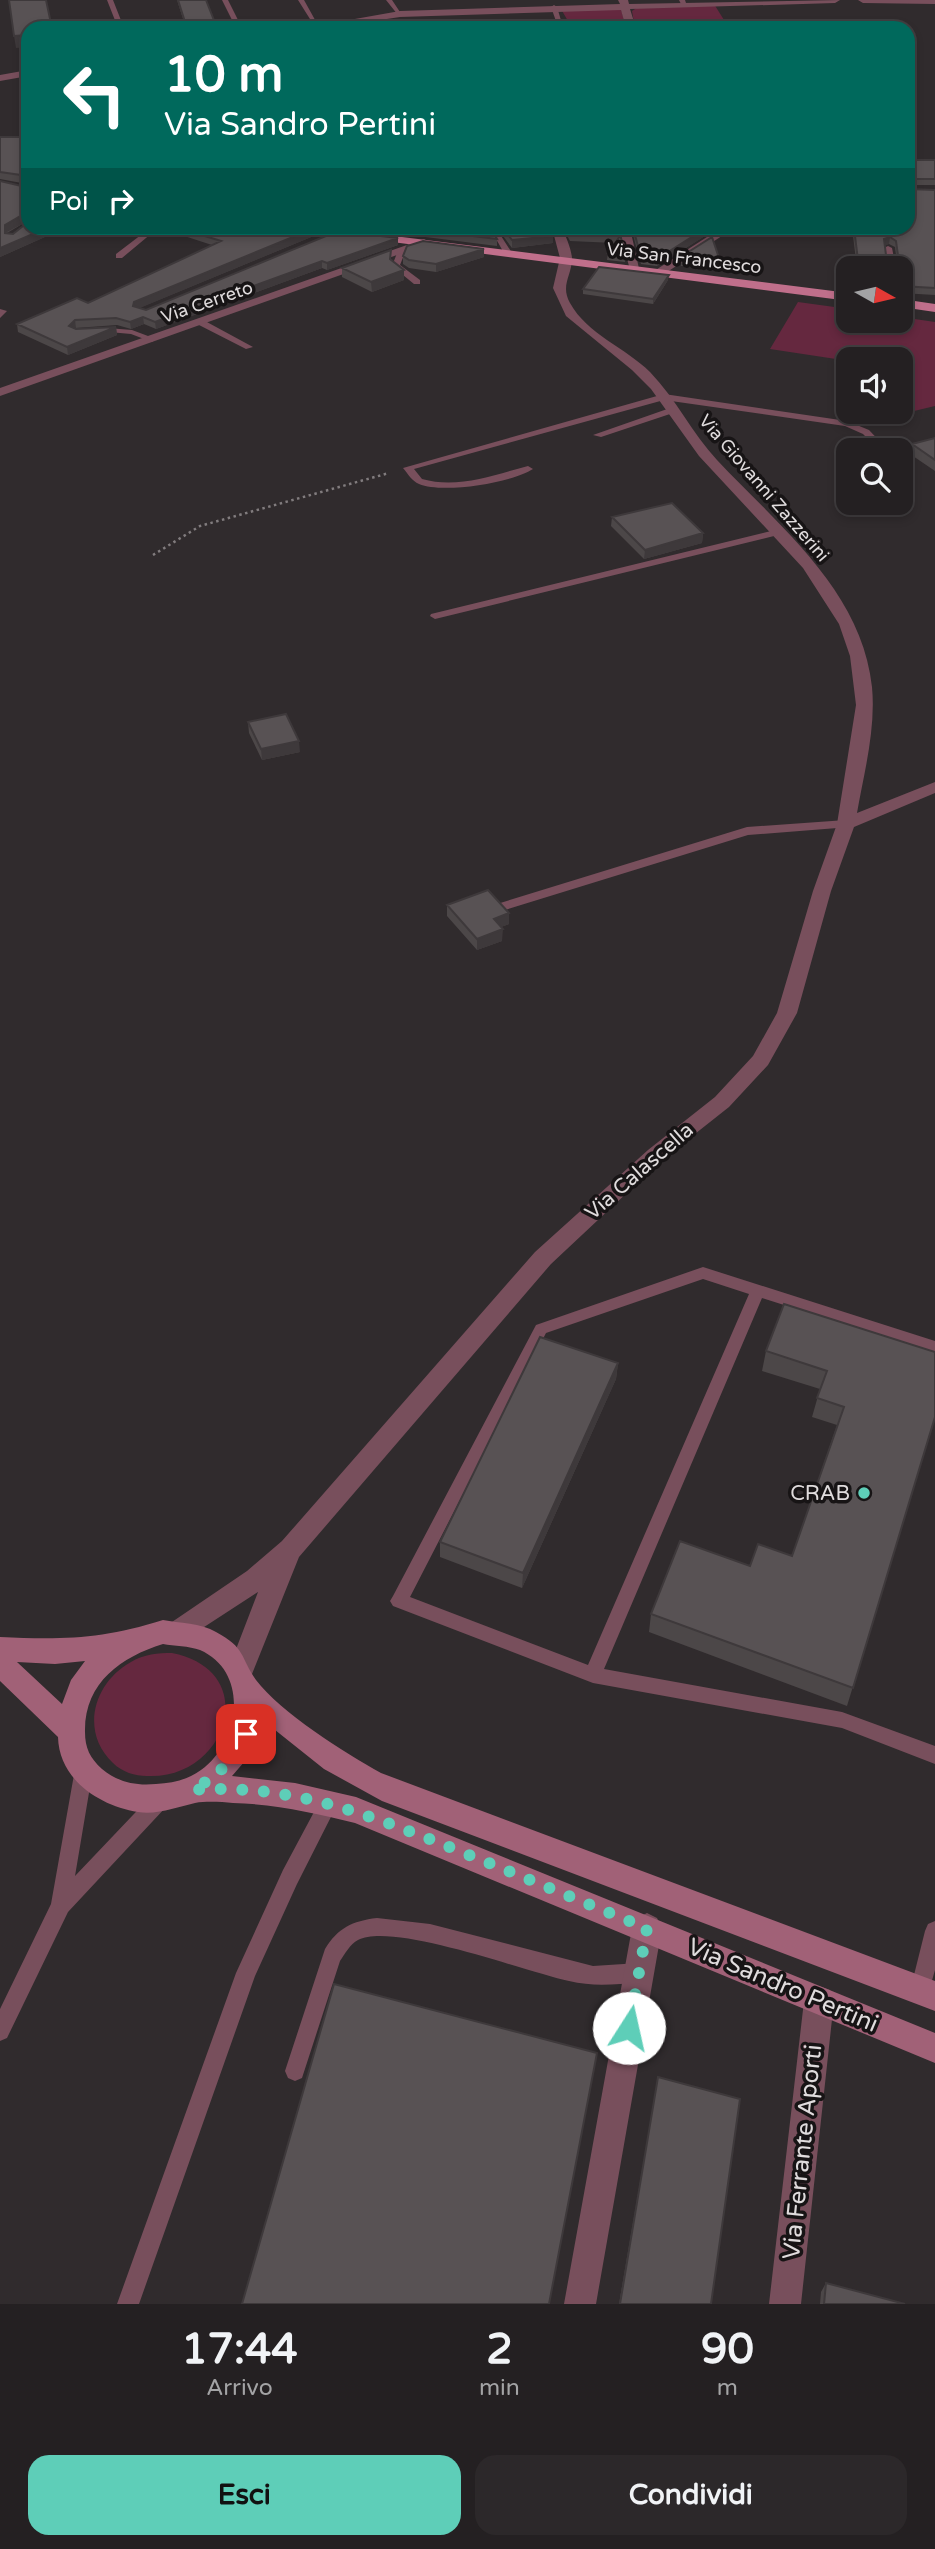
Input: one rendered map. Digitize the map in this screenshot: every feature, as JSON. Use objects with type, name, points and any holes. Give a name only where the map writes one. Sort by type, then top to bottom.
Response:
[{"type":"main road","name":"Via San Francesco","points":[[374,235],[836,295]]},
{"type":"main road","points":[[914,305],[935,308]]},
{"type":"main road","name":"Via Sandro Pertini","points":[[928,1994],[392,1792],[337,1765],[313,1748],[245,1680],[221,1648],[208,1640],[178,1632],[148,1634],[118,1646],[97,1662],[81,1683],[72,1707],[70,1731],[74,1751],[84,1769],[98,1783],[116,1794],[160,1800],[192,1790],[229,1788],[275,1792],[329,1803],[380,1819],[935,2048]]},
{"type":"main road","name":"Via Sandro Pertini","points":[[0,1649],[55,1652],[118,1646]]},
{"type":"main road","name":"Via Sandro Pertini","points":[[0,1664],[34,1693],[70,1731]]},
{"type":"main road","name":"Via Sandro Pertini","points":[[192,1790],[219,1773],[239,1748],[249,1719],[245,1680]]},
{"type":"street","points":[[353,21],[400,14],[554,8],[624,2],[835,0]]},
{"type":"street","points":[[863,0],[935,1]]},
{"type":"street","points":[[624,2],[629,21]]},
{"type":"street","points":[[0,78],[21,74]]},
{"type":"street","points":[[314,241],[323,235]]},
{"type":"street","points":[[559,235],[566,260]]},
{"type":"street","points":[[626,235],[636,270]]},
{"type":"street","points":[[657,273],[717,235]]},
{"type":"street","name":"Via Cerreto","points":[[0,392],[202,323],[424,242]]},
{"type":"street","name":"Via Giovanni Zazzerini","points":[[566,260],[559,273],[558,284],[568,310],[642,370],[703,453],[779,532],[826,592],[846,625],[860,659],[864,690],[862,724],[846,824]]},
{"type":"street","points":[[846,824],[935,787]]},
{"type":"street","name":"Via Calascella","points":[[178,1632],[256,1579],[291,1549],[543,1258],[655,1154],[722,1102],[761,1060],[787,1013],[822,891],[846,824]]},
{"type":"street","name":"Via Calascella","points":[[245,1680],[265,1604],[291,1549]]},
{"type":"street","points":[[580,2304],[647,1928]]},
{"type":"street","name":"Via Ferrante Aporti","points":[[785,2304],[819,2001]]},
{"type":"lane","points":[[110,0],[118,21]]},
{"type":"lane","points":[[225,0],[236,21]]},
{"type":"lane","points":[[301,0],[310,21]]},
{"type":"lane","points":[[389,0],[400,14]]},
{"type":"lane","points":[[554,8],[559,21]]},
{"type":"lane","points":[[119,256],[145,235]]},
{"type":"lane","points":[[498,235],[508,253]]},
{"type":"lane","points":[[888,248],[890,256]]},
{"type":"lane","points":[[402,250],[396,266],[417,282]]},
{"type":"lane","points":[[202,323],[249,347]]},
{"type":"lane","points":[[85,330],[117,330],[152,339]]},
{"type":"lane","points":[[528,469],[472,483],[441,486],[419,481],[408,468],[664,397],[847,424],[866,432],[872,438]]},
{"type":"lane","points":[[598,435],[673,410]]},
{"type":"lane","points":[[435,616],[779,532]]},
{"type":"lane","points":[[501,908],[747,831],[846,824]]},
{"type":"lane","points":[[935,1347],[703,1273],[541,1329],[399,1601],[593,1675],[842,1720],[935,1755]]},
{"type":"lane","points":[[593,1675],[758,1290]]},
{"type":"lane","points":[[0,2031],[61,1905],[84,1769]]},
{"type":"lane","points":[[61,1905],[160,1800]]},
{"type":"lane","points":[[128,2304],[246,1973],[290,1877],[329,1803]]},
{"type":"lane","points":[[295,2071],[332,1956],[342,1941],[355,1931],[390,1926],[593,1976],[639,1973]]},
{"type":"lane","points":[[928,1994],[935,1931]]},
{"type":"path","points":[[153,555],[200,526],[408,468]]},
{"type":"shaded area","points":[[714,4],[725,21],[634,21],[632,11],[638,7]]},
{"type":"shaded area","points":[[561,9],[621,9],[624,21],[568,21]]},
{"type":"shaded area","points":[[798,302],[836,307],[836,333],[913,333],[914,319],[935,322],[935,406],[913,411],[913,347],[836,347],[836,359],[770,349]]},
{"type":"shaded area","points":[[172,1653],[200,1664],[218,1680],[225,1701],[224,1723],[214,1744],[197,1761],[175,1773],[147,1776],[129,1773],[113,1763],[103,1751],[97,1737],[95,1709],[100,1695],[118,1671],[131,1662],[151,1654]]},
{"type":"building","points":[[9,0],[46,0],[50,21],[21,21],[21,36],[14,36]]},
{"type":"building","points":[[178,0],[206,0],[214,21],[185,21]]},
{"type":"building","points":[[0,137],[21,137],[21,175],[0,172]]},
{"type":"building","points":[[915,160],[935,160],[935,179],[915,179]]},
{"type":"building","points":[[0,181],[21,186],[21,216],[5,225],[5,233],[13,234],[21,228],[21,235],[31,235],[0,248]]},
{"type":"building","points":[[915,189],[935,190],[935,288],[914,287],[914,256],[898,256],[896,241],[890,237],[884,239],[886,256],[858,256],[855,235],[915,235]]},
{"type":"building","points":[[202,235],[298,235],[134,302],[133,306],[146,310],[328,235],[398,238],[327,263],[322,261],[155,322],[143,317],[130,322],[116,318],[75,320],[69,326],[76,329],[116,327],[67,347],[17,324],[77,298],[88,303],[221,241]]},
{"type":"building","points":[[465,235],[495,235],[497,239]]},
{"type":"building","points":[[508,235],[553,236],[512,240]]},
{"type":"building","points":[[596,235],[620,235],[626,255],[608,253],[620,236]]},
{"type":"building","points":[[635,235],[695,235],[657,259],[641,257]]},
{"type":"building","points":[[712,237],[719,258],[682,256]]},
{"type":"building","points":[[423,241],[484,249],[436,264],[409,260],[403,256],[407,246]]},
{"type":"building","points":[[391,250],[390,259],[404,270],[371,282],[342,268]]},
{"type":"building","points":[[599,267],[669,275],[653,299],[583,289]]},
{"type":"building","points":[[935,438],[935,460],[913,445]]},
{"type":"building","points":[[672,503],[703,533],[645,550],[612,517]]},
{"type":"building","points":[[286,714],[299,741],[261,749],[248,722]]},
{"type":"building","points":[[488,890],[509,913],[494,919],[503,929],[477,939],[447,905]]},
{"type":"building","name":"CRAB","points":[[784,1304],[935,1352],[935,1417],[853,1688],[651,1614],[680,1541],[750,1566],[758,1544],[792,1556],[844,1407],[817,1398],[827,1371],[766,1351]]},
{"type":"building","points":[[540,1337],[618,1363],[523,1573],[440,1542]]},
{"type":"building","points":[[334,1984],[597,2053],[549,2304],[242,2304]]},
{"type":"building","points":[[658,2077],[740,2099],[711,2304],[620,2304]]},
{"type":"building","points":[[826,2283],[905,2304],[824,2304]]},
{"type":"place","name":"CRAB","points":[[864,1493]]},
{"type":"route","points":[[246,1734],[230,1761],[219,1773],[192,1790],[229,1788],[275,1792],[356,1810],[647,1928],[629,2028]]}]
